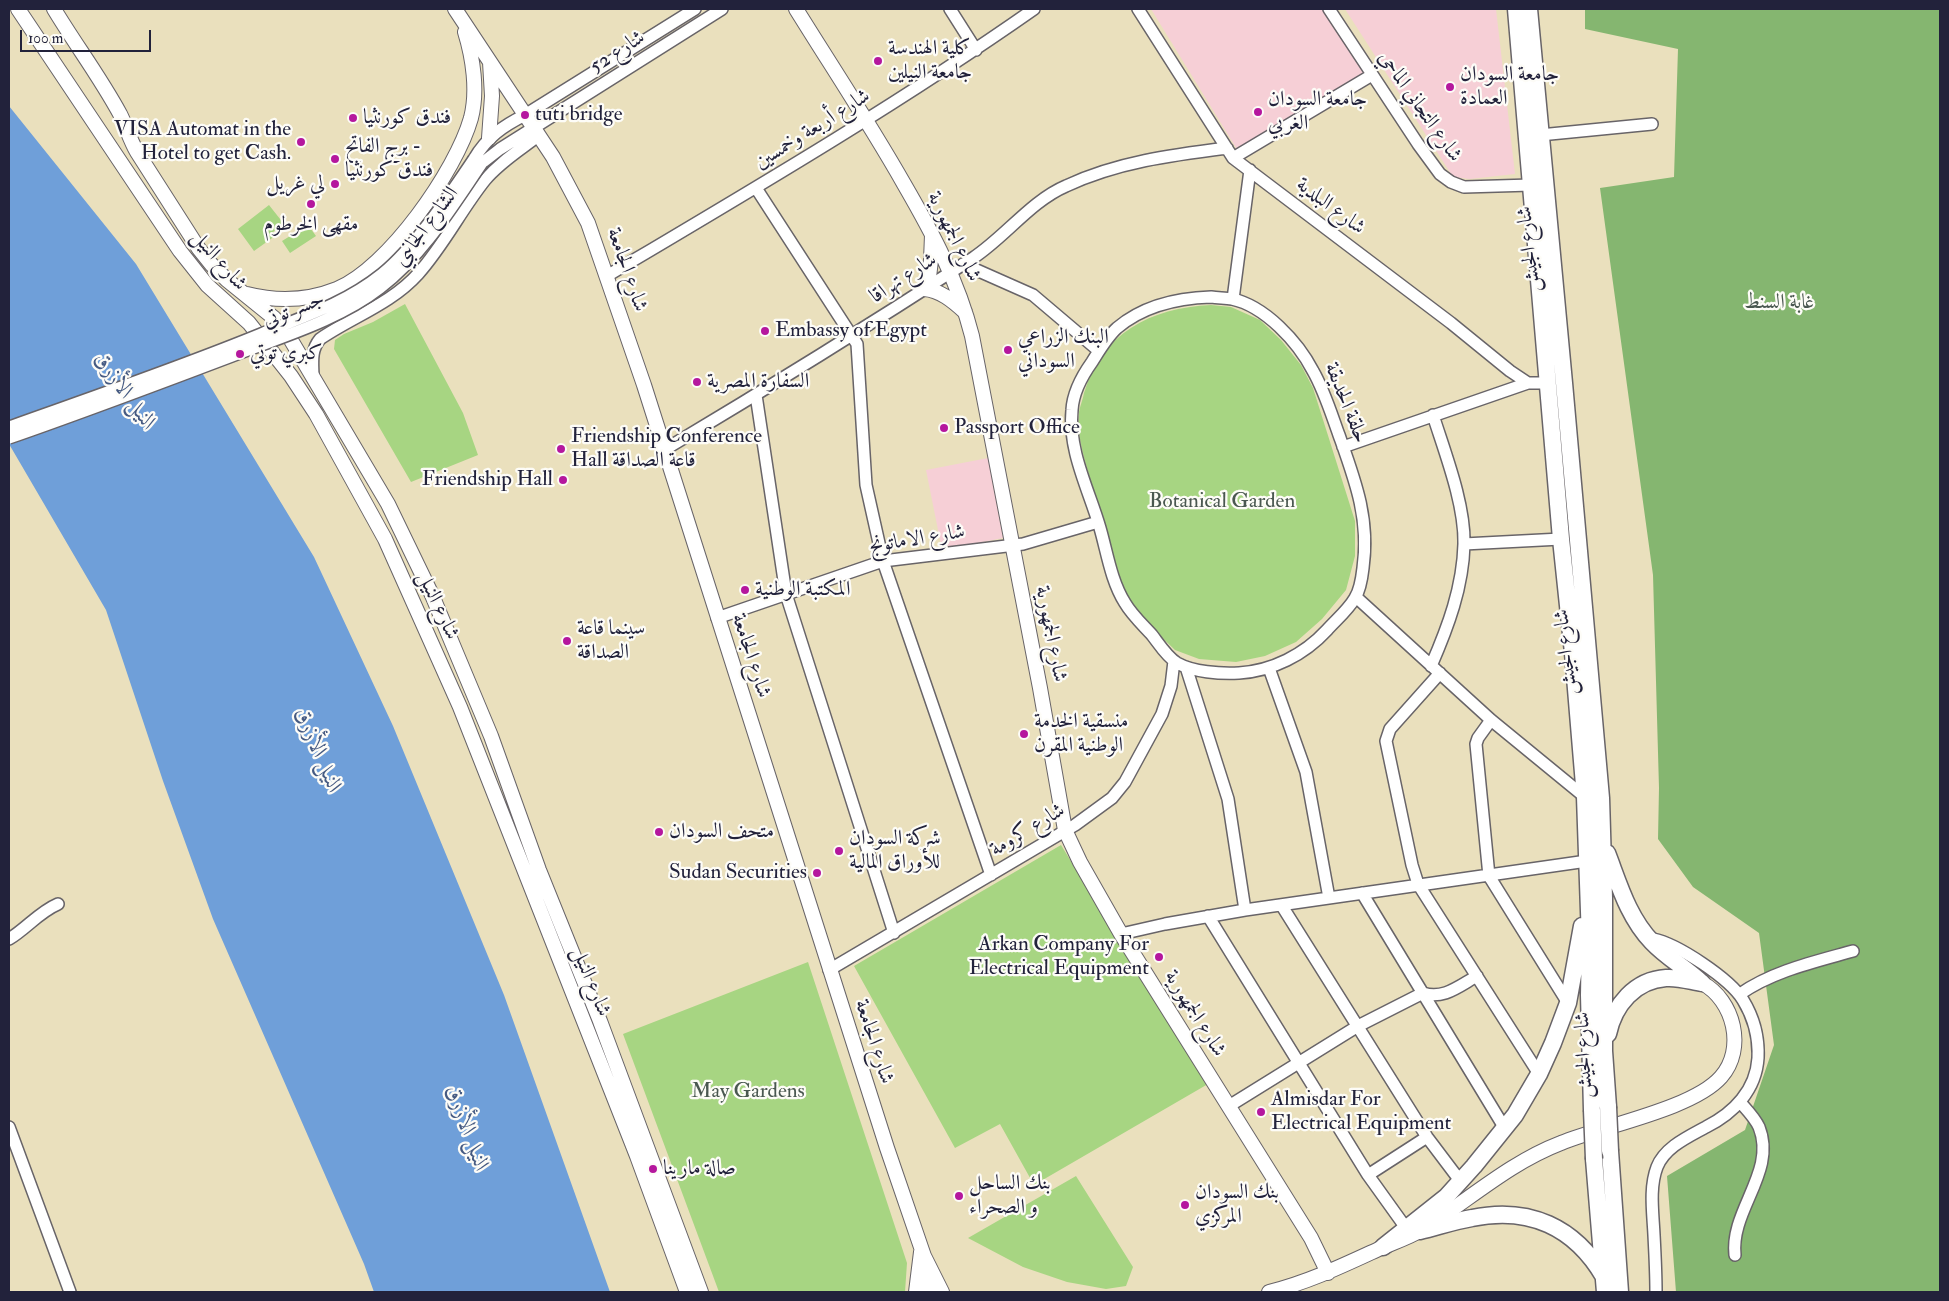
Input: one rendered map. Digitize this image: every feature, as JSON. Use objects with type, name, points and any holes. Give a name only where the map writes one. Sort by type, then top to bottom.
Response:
[{"type":"highway","name":"شارع الجيش","points":[[1516,9],[1585,797],[1588,861],[1592,1110],[1604,1285]]},
{"type":"highway","name":"شارع الجيش","points":[[1528,9],[1601,798],[1604,1050],[1620,1292]]},
{"type":"highway","points":[[1603,842],[1632,915],[1651,941],[1702,983]]},
{"type":"highway","points":[[1383,1247],[1413,1230],[1460,1182],[1515,1115],[1539,1074],[1554,1043],[1568,1003],[1588,896]]},
{"type":"highway","points":[[1604,1050],[1610,1023],[1620,1005],[1630,993],[1641,985],[1667,978],[1702,983]]},
{"type":"highway","points":[[1413,1230],[1481,1216],[1506,1214],[1524,1216],[1546,1223],[1573,1238],[1594,1260],[1604,1285]]},
{"type":"main road","name":"شارع النيل","points":[[18,9],[180,251],[207,285],[249,323],[291,376],[316,414],[385,539],[441,663],[637,1156],[693,1289]]},
{"type":"main road","name":"شارع النيل","points":[[54,9],[91,64],[120,115],[129,138],[199,249],[227,280],[269,313],[284,330],[402,531],[432,595],[490,736],[539,870],[600,1022],[693,1289]]},
{"type":"main road","name":"شارع الجمهورية","points":[[796,9],[866,120],[932,232],[943,253],[966,312],[1040,688],[1065,830],[1080,862],[1121,934],[1311,1238],[1328,1273]]},
{"type":"main road","points":[[242,293],[283,301],[306,298],[338,289],[361,275],[389,250],[426,206],[463,138],[471,118],[474,85],[469,44],[458,14]]},
{"type":"main road","name":"شارع الجامعة","points":[[458,14],[553,157],[588,223],[664,450],[829,970],[922,1252],[929,1284],[928,1292]]},
{"type":"main road","points":[[485,142],[492,96],[490,62]]},
{"type":"main road","points":[[932,232],[931,260],[926,287],[940,293],[966,312]]},
{"type":"main road","points":[[385,539],[402,531]]},
{"type":"main road","points":[[474,744],[490,736]]},
{"type":"main road","points":[[527,877],[539,870]]},
{"type":"main road","points":[[1413,1230],[1522,1160],[1562,1142],[1672,1105],[1713,1085],[1721,1078],[1732,1062],[1734,1033],[1732,1020],[1723,1001],[1702,983]]},
{"type":"main road","points":[[1269,1292],[1296,1286],[1383,1247]]},
{"type":"main road","points":[[916,1292],[922,1252]]},
{"type":"main road","name":"شارع الجامعة","points":[[922,1252],[942,1292]]},
{"type":"street","name":"شارع 52","points":[[485,142],[504,126],[525,115],[695,9]]},
{"type":"street","name":"شارع 52","points":[[536,132],[722,9]]},
{"type":"street","points":[[950,9],[976,50]]},
{"type":"street","name":"شارع أربعة وخمسين","points":[[607,276],[866,120],[976,50],[1034,9]]},
{"type":"street","name":"شارع البلدية","points":[[1138,9],[1230,153],[1436,311],[1510,372],[1528,383],[1548,384]]},
{"type":"street","name":"شارع التجاني الماحي","points":[[1329,9],[1440,174],[1451,182],[1464,187],[1531,185]]},
{"type":"street","name":"شارع تهراقا","points":[[664,450],[756,395],[980,253],[1026,214],[1063,187],[1118,166],[1166,157],[1230,153],[1372,75]]},
{"type":"street","points":[[1540,135],[1652,124]]},
{"type":"street","points":[[478,161],[536,132]]},
{"type":"street","name":"الشارع الجانبي","points":[[313,378],[314,346],[320,340],[403,289],[418,274],[440,246],[485,180],[536,132]]},
{"type":"street","points":[[463,138],[485,142],[478,161]]},
{"type":"street","name":"جسر توتي","points":[[9,427],[228,347],[350,297],[400,258],[478,161]]},
{"type":"street","name":"جسر توتي","points":[[9,438],[325,320],[357,304],[379,289],[411,260],[428,240],[478,161]]},
{"type":"street","points":[[1234,299],[1250,170]]},
{"type":"street","points":[[756,188],[856,340],[866,485],[883,561],[991,875]]},
{"type":"street","points":[[963,264],[1033,295],[1099,351]]},
{"type":"street","name":"حلقة الحديقة","points":[[1211,297],[1234,299],[1264,313],[1287,334],[1307,360],[1321,385],[1363,506],[1366,550],[1356,597],[1322,636],[1304,651],[1269,668],[1238,673],[1186,667],[1174,661],[1126,606],[1119,593],[1076,449],[1072,409],[1080,380],[1099,351],[1116,329],[1136,315],[1160,305],[1188,298],[1211,297]]},
{"type":"street","points":[[1343,447],[1433,414],[1528,383]]},
{"type":"street","points":[[756,395],[786,594],[894,933]]},
{"type":"street","points":[[1433,414],[1454,482],[1461,518],[1464,544],[1458,594],[1435,669],[1390,729],[1386,741],[1412,865],[1418,884],[1539,1074]]},
{"type":"street","name":"شارع الاماتونج","points":[[717,618],[883,561],[1034,542],[1098,522]]},
{"type":"street","points":[[1464,544],[1561,540]]},
{"type":"street","points":[[1356,597],[1491,720],[1585,797]]},
{"type":"street","name":"شارع كرومة","points":[[829,970],[991,875],[1096,811],[1112,798],[1125,782],[1162,714],[1171,686],[1174,661]]},
{"type":"street","points":[[1186,667],[1228,799],[1245,910]]},
{"type":"street","points":[[1269,668],[1306,772],[1329,898]]},
{"type":"street","points":[[1491,720],[1476,744],[1489,876],[1568,1003]]},
{"type":"street","points":[[1121,934],[1245,910],[1588,861]]},
{"type":"street","points":[[1362,893],[1504,1127]]},
{"type":"street","points":[[9,940],[21,932],[46,909],[58,904]]},
{"type":"street","points":[[1282,906],[1428,1137],[1460,1182]]},
{"type":"street","points":[[1208,916],[1297,1063],[1368,1175],[1413,1230]]},
{"type":"street","points":[[1651,941],[1654,939],[1665,942],[1679,949],[1705,965],[1740,994],[1755,1025],[1758,1052],[1753,1082],[1740,1102],[1714,1123],[1676,1144],[1661,1159],[1657,1167],[1653,1184],[1652,1207],[1656,1292]]},
{"type":"street","points":[[1740,994],[1769,978],[1800,966],[1853,951]]},
{"type":"street","points":[[1228,1106],[1358,1026],[1423,993],[1430,995],[1447,994],[1476,976]]},
{"type":"street","points":[[1735,1254],[1736,1230],[1756,1180],[1763,1147],[1758,1126],[1740,1102]]},
{"type":"street","points":[[9,1127],[70,1292]]},
{"type":"street","points":[[1368,1175],[1428,1137]]},
{"type":"shaded area","name":"جامعة السودان الغربي","points":[[1151,9],[1325,9],[1364,73],[1238,151]]},
{"type":"shaded area","name":"جامعة السودان العمادة","points":[[1345,9],[1496,9],[1515,174],[1470,179],[1453,177]]},
{"type":"shaded area","points":[[988,458],[1003,538],[942,550],[926,470]]},
{"type":"green space","name":"غابة السنط","points":[[1585,9],[1940,9],[1940,1292],[1676,1292],[1667,1176],[1745,1130],[1774,1045],[1759,933],[1693,887],[1658,839],[1659,788],[1653,575],[1600,188],[1674,177],[1678,49],[1585,29]]},
{"type":"green space","points":[[269,205],[284,224],[273,232],[275,236],[254,251],[238,229]]},
{"type":"green space","points":[[308,225],[316,236],[290,253],[282,241]]},
{"type":"green space","points":[[405,304],[463,413],[478,455],[411,482],[334,349],[335,340],[344,334],[373,322]]},
{"type":"green space","name":"Botanical Garden","points":[[1211,305],[1231,307],[1260,320],[1281,340],[1301,365],[1313,388],[1355,521],[1355,556],[1346,590],[1322,619],[1296,642],[1265,656],[1236,662],[1199,659],[1175,650],[1152,628],[1131,601],[1119,581],[1084,456],[1078,421],[1079,410],[1092,372],[1103,354],[1116,340],[1131,328],[1149,318],[1189,307]]},
{"type":"green space","points":[[1061,845],[1208,1084],[1034,1185],[1000,1124],[955,1148],[854,966]]},
{"type":"green space","name":"May Gardens","points":[[808,962],[907,1263],[905,1292],[719,1292],[623,1034]]},
{"type":"green space","points":[[1076,1176],[1133,1267],[1126,1286],[1106,1289],[1067,1282],[1023,1267],[968,1238]]},
{"type":"water","name":"النيل الأزرق","points":[[9,106],[136,264],[314,557],[393,726],[504,995],[610,1292],[374,1292],[364,1264],[213,919],[163,781],[106,610],[9,444]]},
{"type":"place","name":"كلية الهندسة جامعة النيلين","points":[[878,61]]},
{"type":"place","name":"جامعة السودان العمادة","points":[[1450,87]]},
{"type":"place","name":"جامعة السودان الغربي","points":[[1258,112]]},
{"type":"place","name":"tuti bridge","points":[[525,115]]},
{"type":"place","name":"فندق كورنثيا","points":[[353,118]]},
{"type":"place","name":"VISA Automat in the Hotel to get Cash.","points":[[301,142]]},
{"type":"place","name":"برج الفاتح - فندق كورنثيا","points":[[335,159]]},
{"type":"place","name":"لي غريل","points":[[335,184]]},
{"type":"place","name":"مقهى الخرطوم","points":[[311,204]]},
{"type":"place","name":"Embassy of Egypt","points":[[765,331]]},
{"type":"place","name":"البنك الزراعي السوداني","points":[[1008,350]]},
{"type":"place","name":"كبري توتي","points":[[240,354]]},
{"type":"place","name":"السفارة المصرية","points":[[697,382]]},
{"type":"place","name":"Passport Office","points":[[944,428]]},
{"type":"place","name":"Friendship Conference Hall قاعة الصداقة","points":[[561,449]]},
{"type":"place","name":"Friendship Hall","points":[[563,480]]},
{"type":"place","name":"المكتبة الوطنية","points":[[745,590]]},
{"type":"place","name":"سينما قاعة الصداقة","points":[[567,641]]},
{"type":"place","name":"منسقية الخدمة الوطنية المقرن","points":[[1024,734]]},
{"type":"place","name":"متحف السودان","points":[[659,832]]},
{"type":"place","name":"شركة السودان للأوراق المالية","points":[[839,851]]},
{"type":"place","name":"Sudan Securities","points":[[817,873]]},
{"type":"place","name":"Arkan Company For Electrical Equipment","points":[[1159,957]]},
{"type":"place","name":"Almisdar For Electrical Equipment","points":[[1261,1112]]},
{"type":"place","name":"صالة مارينا","points":[[653,1169]]},
{"type":"place","name":"بنك الساحل و الصحراء","points":[[959,1196]]},
{"type":"place","name":"بنك السودان المركزي","points":[[1185,1205]]}]
